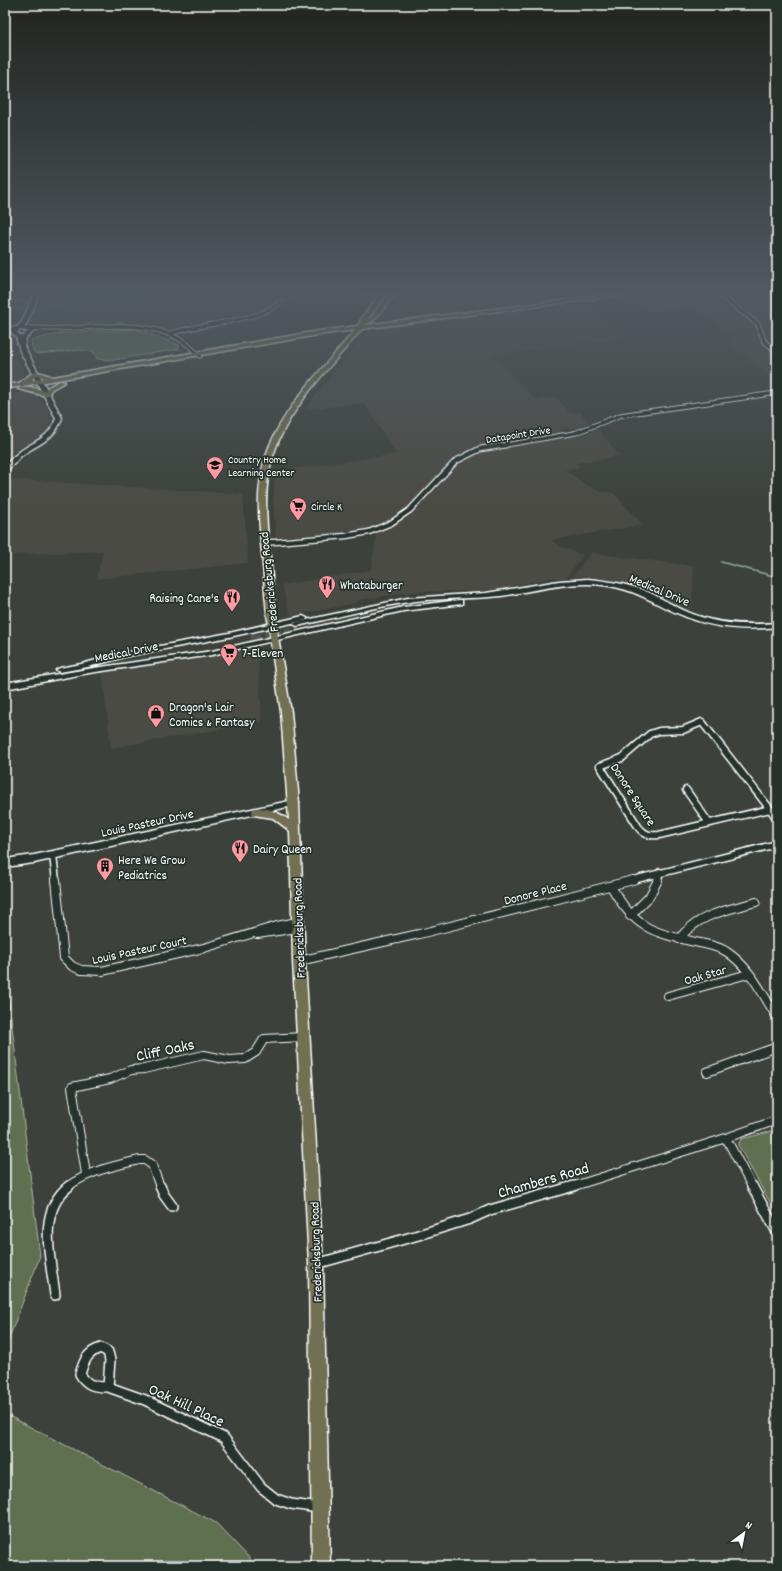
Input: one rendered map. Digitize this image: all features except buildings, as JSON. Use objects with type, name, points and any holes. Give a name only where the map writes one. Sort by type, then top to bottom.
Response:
[{"type":"main road","points":[[5,387],[20,387],[40,384],[142,365]]},
{"type":"main road","name":"Fredericksburg Road","points":[[321,1566],[316,1264],[299,961],[294,803],[286,712],[274,638],[263,543],[261,490],[271,450],[277,435],[293,409],[329,365]]},
{"type":"main road","points":[[5,392],[20,387],[29,380],[34,373],[47,378],[62,380]]},
{"type":"main road","points":[[20,387],[46,394],[52,386],[62,380]]},
{"type":"main road","points":[[257,812],[276,815],[295,830]]},
{"type":"street","points":[[5,469],[14,458],[46,438],[56,427],[58,416],[31,365]]},
{"type":"street","name":"Datapoint Drive","points":[[263,543],[346,536],[369,532],[386,525],[405,514],[456,461],[480,449],[575,433],[621,415],[777,393]]},
{"type":"street","name":"Medical Drive","points":[[486,595],[426,597],[298,626],[404,604],[470,599],[557,583],[595,582],[616,585],[642,593],[686,615],[712,622],[751,627],[777,625]]},
{"type":"street","points":[[82,666],[120,655],[229,635],[408,596],[444,593],[486,595]]},
{"type":"street","points":[[90,671],[212,653],[403,608],[470,599]]},
{"type":"street","name":"Medical Drive","points":[[5,680],[251,637],[90,671],[5,686]]},
{"type":"street","name":"Donore Square","points":[[770,809],[659,835],[646,835],[639,828],[600,766],[622,758],[650,734],[659,731],[683,730],[702,722],[770,809],[777,819]]},
{"type":"street","points":[[686,790],[709,823]]},
{"type":"street","name":"Louis Pasteur Drive","points":[[5,863],[53,855],[294,803]]},
{"type":"street","name":"Donore Place","points":[[299,961],[455,925],[611,886],[660,872],[777,844]]},
{"type":"street","name":"Louis Pasteur Court","points":[[53,855],[64,958],[71,967],[87,972],[102,971],[254,934],[266,934],[298,925]]},
{"type":"street","points":[[630,916],[645,904],[656,887],[660,872]]},
{"type":"street","points":[[611,886],[618,902],[630,916],[648,929],[667,937],[707,944],[726,951],[738,961],[777,1017]]},
{"type":"street","points":[[679,939],[684,931],[697,920],[756,902]]},
{"type":"street","name":"Oak Star","points":[[668,996],[748,974]]},
{"type":"street","name":"Cliff Oaks","points":[[86,1174],[72,1087],[110,1079],[131,1070],[144,1069],[204,1055],[229,1060],[245,1059],[256,1052],[264,1039],[304,1037]]},
{"type":"street","points":[[707,1072],[777,1047]]},
{"type":"street","name":"Chambers Road","points":[[316,1264],[422,1234],[490,1210],[513,1205],[726,1138],[777,1120]]},
{"type":"street","points":[[726,1138],[777,1232]]},
{"type":"street","points":[[55,1295],[47,1231],[50,1214],[61,1193],[69,1185],[86,1174],[139,1160],[148,1160],[154,1165],[160,1187],[172,1206]]},
{"type":"street","name":"Oak Hill Place","points":[[108,1388],[145,1400],[224,1438],[231,1444],[250,1473],[264,1490],[274,1498],[281,1501],[320,1508]]},
{"type":"shaded area","points":[[5,365],[22,365],[26,378],[23,381],[5,385]]},
{"type":"shaded area","points":[[340,365],[504,365],[535,399],[556,397],[570,413],[580,412],[590,423],[577,428],[560,429],[566,438],[583,434],[597,428],[620,456],[577,463],[580,467],[565,470],[588,486],[601,492],[612,492],[643,525],[551,540],[560,546],[583,555],[566,578],[551,578],[500,589],[405,593],[358,600],[355,603],[290,616],[282,585],[371,570],[377,532],[357,537],[351,531],[335,534],[276,537],[273,502],[274,484],[277,471],[396,454],[364,403],[304,410]]},
{"type":"shaded area","points":[[756,365],[777,365],[777,382]]},
{"type":"shaded area","points":[[23,392],[37,394],[49,412],[51,421],[50,427],[42,437],[18,450],[5,461],[5,395]]},
{"type":"shaded area","points":[[5,479],[243,494],[248,563],[96,579],[103,551],[5,555]]},
{"type":"shaded area","points":[[591,553],[694,566],[692,604],[688,610],[651,592],[630,584],[602,578],[573,576]]},
{"type":"shaded area","points":[[257,647],[262,722],[111,748],[102,673]]},
{"type":"green space","points":[[5,969],[40,1256],[5,1349]]},
{"type":"green space","points":[[777,1130],[777,1215],[738,1145],[741,1139]]},
{"type":"green space","points":[[5,1414],[216,1523],[257,1566],[5,1566]]},
{"type":"waterway","points":[[721,562],[777,577]]},
{"type":"tunnel","points":[[254,638],[298,629]]},
{"type":"tunnel","points":[[251,639],[259,637]]},
{"type":"place","name":"Country Home Learning Center","points":[[215,480]]},
{"type":"place","name":"Circle K","points":[[298,521]]},
{"type":"place","name":"Whataburger","points":[[327,599]]},
{"type":"place","name":"Raising Cane's","points":[[232,612]]},
{"type":"place","name":"7-Eleven","points":[[229,667]]},
{"type":"place","name":"Dragon's Lair Comics & Fantasy","points":[[156,728]]},
{"type":"place","name":"Dairy Queen","points":[[240,863]]},
{"type":"place","name":"Here We Grow Pediatrics","points":[[105,881]]}]
